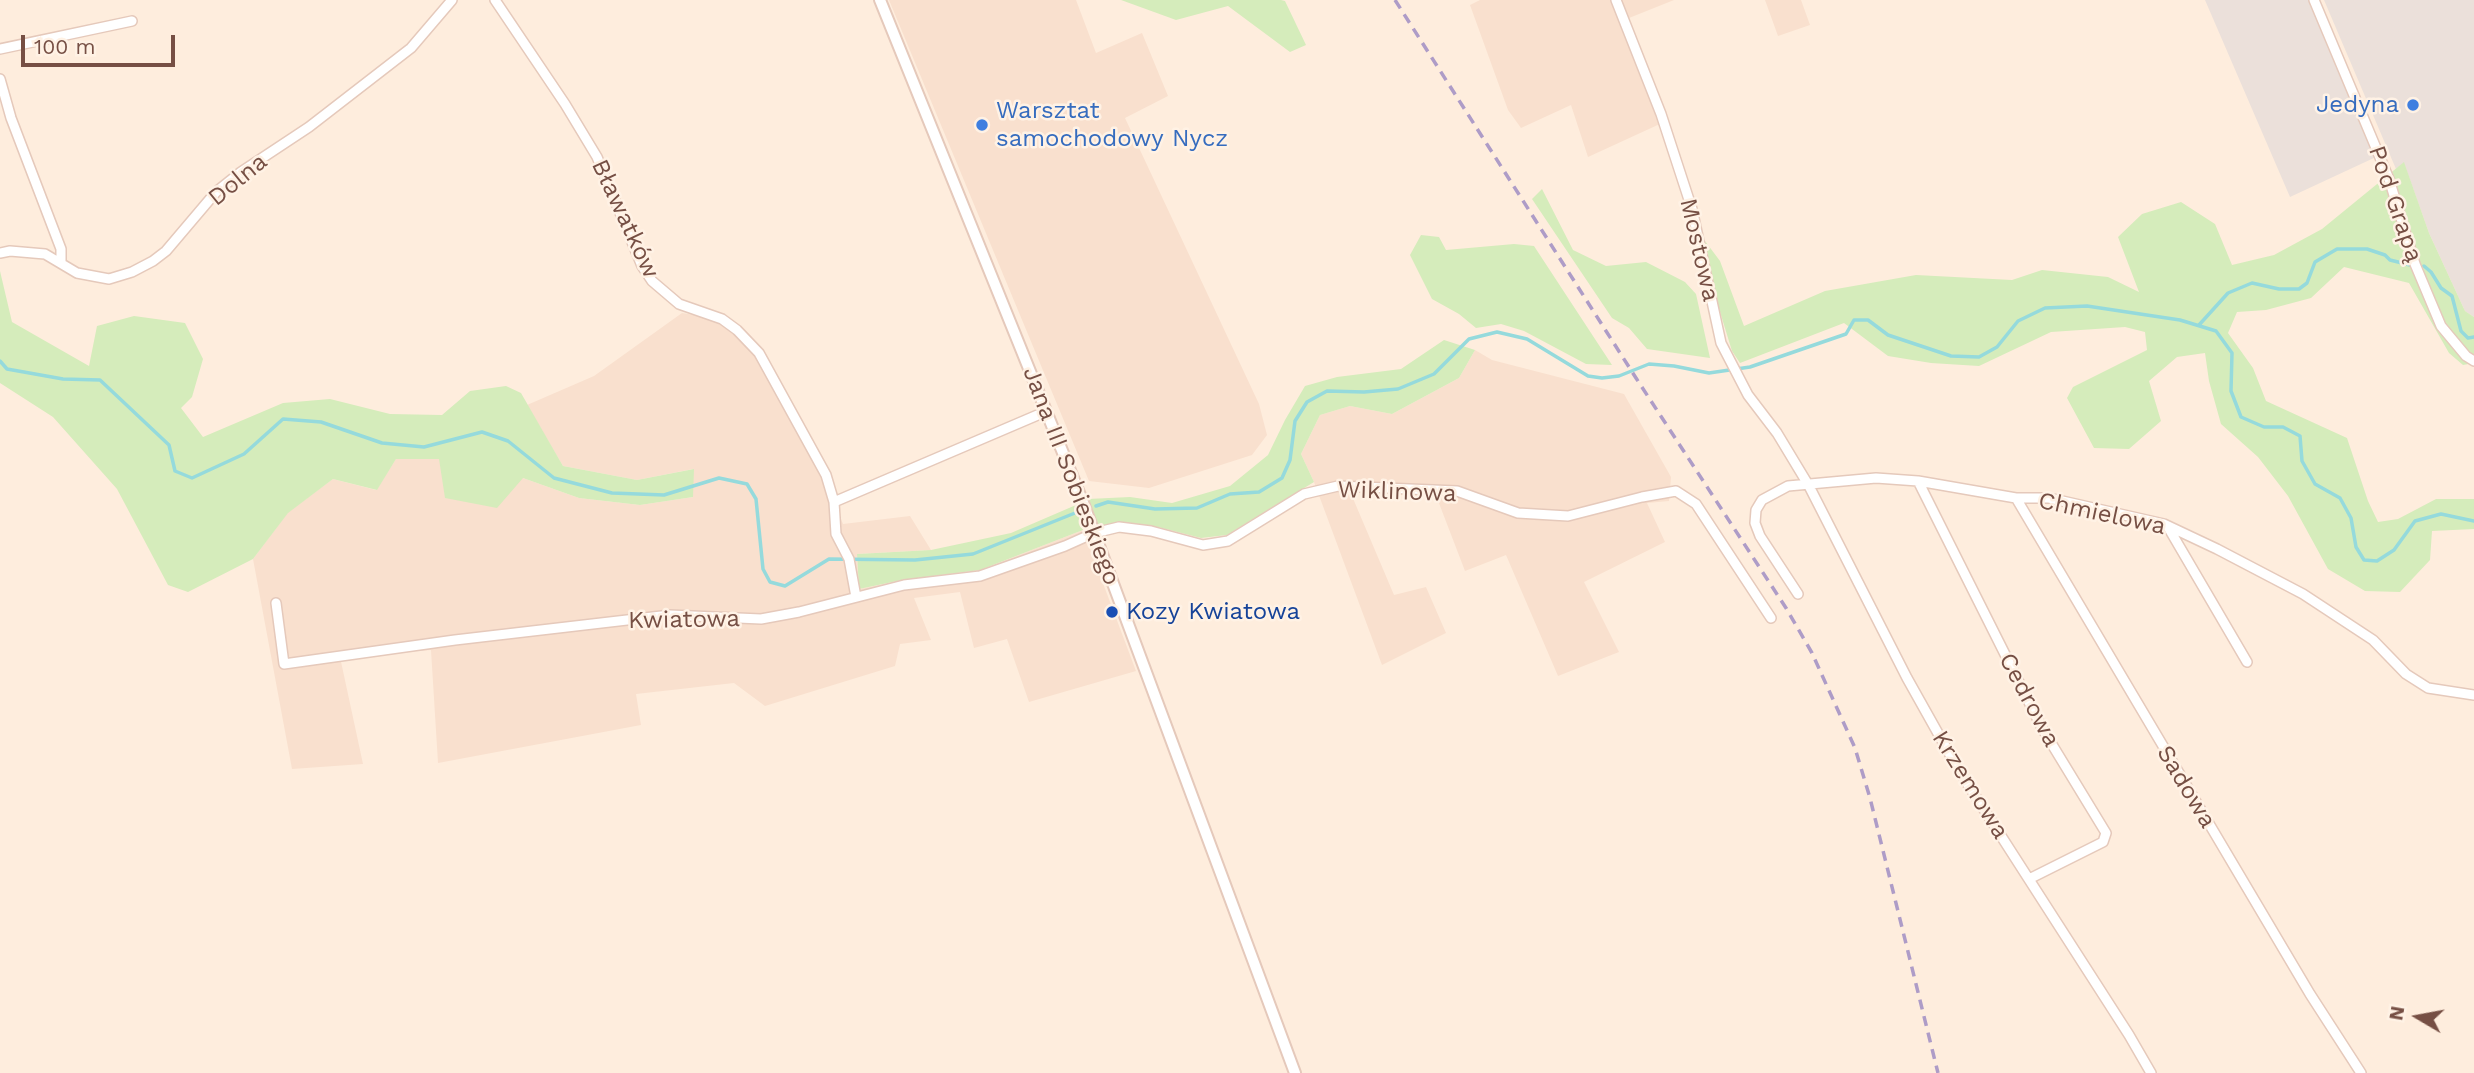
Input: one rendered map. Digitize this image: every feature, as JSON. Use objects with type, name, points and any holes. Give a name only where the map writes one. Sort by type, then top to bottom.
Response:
[{"type":"street","name":"Dolna","points":[[0,253],[10,251],[45,254],[77,273],[109,279],[132,272],[153,261],[166,251],[216,192],[309,127],[411,48],[452,0]]},
{"type":"street","name":"Bławatków","points":[[495,0],[597,156],[642,265],[652,281],[679,304],[722,319],[737,330],[758,353],[826,475],[834,502],[836,534],[849,559],[856,597]]},
{"type":"street","name":"Jana III Sobieskiego","points":[[880,0],[1082,500],[1296,1073]]},
{"type":"street","name":"Mostowa","points":[[1616,0],[1661,114],[1692,209],[1721,343],[1748,395],[1777,433],[1809,485]]},
{"type":"street","name":"Pod Grapą","points":[[2314,0],[2389,180],[2415,264],[2441,326],[2466,356],[2474,360]]},
{"type":"street","points":[[0,49],[132,21]]},
{"type":"street","points":[[0,79],[11,118],[61,249],[61,262]]},
{"type":"street","points":[[834,502],[1046,411]]},
{"type":"street","name":"Chmielowa","points":[[1809,485],[1875,478],[1918,481],[2016,498],[2049,498],[2168,526],[2303,593],[2374,640],[2406,674],[2428,688],[2474,695]]},
{"type":"street","name":"Cedrowa","points":[[1918,481],[2042,728],[2106,833],[2103,842],[2029,879]]},
{"type":"street","points":[[1798,594],[1760,536],[1755,523],[1756,510],[1762,500],[1788,486],[1809,485]]},
{"type":"street","name":"Krzemowa","points":[[1809,485],[1907,678],[1958,769],[2151,1073]]},
{"type":"street","name":"Wiklinowa","points":[[1094,533],[1119,527],[1150,531],[1203,545],[1228,541],[1304,494],[1338,486],[1457,491],[1518,513],[1568,516],[1676,491],[1696,504],[1771,618]]},
{"type":"street","name":"Sadowa","points":[[2016,498],[2267,922],[2361,1073]]},
{"type":"street","points":[[2168,526],[2247,662]]},
{"type":"street","name":"Kwiatowa","points":[[276,603],[284,664],[455,640],[670,615],[761,619],[904,585],[980,576],[1094,533]]},
{"type":"shaded area","points":[[889,0],[1076,0],[1096,53],[1142,33],[1168,96],[1125,118],[1259,404],[1267,435],[1252,455],[1149,488],[1089,481]]},
{"type":"shaded area","points":[[1480,0],[1674,0],[1619,22],[1662,123],[1588,157],[1571,105],[1521,128],[1508,110],[1470,5]]},
{"type":"shaded area","points":[[1765,0],[1801,0],[1810,25],[1778,36]]},
{"type":"shaded area","points":[[2205,0],[2308,0],[2376,157],[2290,197]]},
{"type":"shaded area","points":[[2324,0],[2474,0],[2474,317],[2465,311],[2429,233],[2404,163],[2396,169]]},
{"type":"shaded area","points":[[682,313],[727,320],[750,342],[815,455],[843,524],[910,516],[931,550],[857,554],[859,589],[902,580],[980,570],[1083,530],[1136,671],[1029,702],[1007,639],[974,648],[960,592],[914,598],[931,640],[900,644],[895,666],[765,706],[734,683],[636,694],[641,725],[438,763],[431,650],[340,657],[363,764],[292,769],[253,559],[288,512],[333,479],[376,490],[396,459],[439,459],[523,478],[579,498],[640,505],[693,497],[693,469],[637,480],[563,466],[527,405],[594,376]]},
{"type":"shaded area","points":[[1475,350],[1492,360],[1624,394],[1671,477],[1669,501],[1647,503],[1665,542],[1584,582],[1619,652],[1558,676],[1506,555],[1465,571],[1437,498],[1349,489],[1394,595],[1426,587],[1446,633],[1382,665],[1314,482],[1301,454],[1320,415],[1350,406],[1392,414],[1459,378]]},
{"type":"green space","points":[[1121,0],[1281,0],[1285,1],[1306,45],[1290,52],[1228,6],[1176,20]]},
{"type":"green space","points":[[2404,162],[2429,233],[2465,311],[2474,317],[2474,363],[2463,365],[2449,353],[2409,283],[2344,267],[2311,298],[2266,310],[2237,312],[2228,333],[2253,368],[2266,401],[2347,438],[2368,501],[2378,522],[2398,519],[2436,499],[2474,499],[2474,529],[2432,531],[2430,560],[2400,592],[2365,591],[2328,569],[2288,496],[2258,457],[2221,424],[2209,381],[2205,353],[2177,357],[2149,381],[2161,421],[2129,449],[2094,448],[2067,398],[2073,387],[2147,350],[2145,332],[2125,327],[2051,332],[1979,366],[1931,363],[1888,356],[1844,323],[1740,363],[1732,351],[1713,289],[1705,241],[1720,261],[1744,326],[1825,291],[1916,275],[2012,280],[2042,270],[2108,277],[2139,292],[2118,237],[2142,214],[2181,202],[2215,224],[2232,265],[2274,255],[2322,229]]},
{"type":"green space","points":[[1542,189],[1573,250],[1606,266],[1646,262],[1685,282],[1696,294],[1710,358],[1647,349],[1629,328],[1612,318],[1532,199]]},
{"type":"green space","points":[[1421,235],[1439,237],[1446,250],[1514,244],[1534,246],[1612,365],[1586,364],[1524,331],[1501,324],[1476,328],[1459,314],[1432,299],[1410,255]]},
{"type":"green space","points":[[0,271],[12,322],[89,366],[97,326],[134,316],[185,323],[203,359],[192,397],[181,408],[203,437],[283,403],[330,399],[390,414],[442,415],[470,391],[506,386],[521,393],[563,466],[637,480],[694,469],[693,497],[640,505],[579,498],[523,478],[497,508],[445,498],[439,459],[396,459],[377,490],[333,479],[288,513],[253,559],[188,592],[168,585],[117,489],[53,417],[0,383]]},
{"type":"green space","points":[[1444,340],[1475,350],[1459,378],[1392,414],[1350,406],[1320,415],[1301,454],[1314,482],[1227,535],[1201,538],[1158,527],[1121,522],[1098,526],[1088,499],[1130,497],[1172,503],[1230,486],[1268,455],[1305,386],[1337,377],[1401,369]]},
{"type":"green space","points":[[1076,505],[1083,530],[980,570],[902,580],[859,589],[857,554],[931,550],[1011,533]]},
{"type":"waterway","points":[[2199,325],[2228,293],[2252,283],[2279,289],[2299,289],[2307,283],[2315,262],[2337,249],[2367,249],[2385,255],[2390,260],[2410,265]]},
{"type":"waterway","points":[[2424,266],[2441,288],[2452,296],[2461,331],[2468,338],[2474,337]]},
{"type":"waterway","points":[[1096,506],[1108,502],[1155,509],[1197,508],[1230,494],[1259,492],[1282,478],[1290,460],[1295,421],[1307,402],[1327,391],[1398,389],[1434,374],[1469,339],[1497,332],[1527,339],[1588,376],[1602,378],[1619,376],[1649,364],[1709,373],[1750,367],[1846,334],[1854,320],[1868,320],[1888,335],[1951,356],[1979,357],[1997,347],[2018,321],[2045,308],[2087,306],[2180,320],[2216,331],[2232,353],[2231,391],[2241,417],[2264,427],[2283,427],[2300,436],[2302,461],[2315,484],[2340,498],[2351,518],[2356,547],[2364,560],[2377,561],[2394,550],[2415,521],[2441,514],[2474,521]]},
{"type":"waterway","points":[[0,361],[7,369],[63,379],[100,380],[169,445],[175,471],[192,478],[244,454],[283,419],[321,422],[382,443],[424,447],[482,432],[508,441],[554,478],[612,493],[664,495],[719,478],[747,484],[756,499],[763,569],[770,582],[785,586],[829,559],[915,560],[973,554],[1075,513]]},
{"type":"railway","points":[[1395,0],[1786,608],[1812,653],[1855,748],[1870,798],[1938,1073]]},
{"type":"place","name":"Jedyna","points":[[2413,105]]},
{"type":"place","name":"Warsztat samochodowy Nycz","points":[[982,125]]},
{"type":"place","name":"Kozy Kwiatowa","points":[[1112,612]]}]
